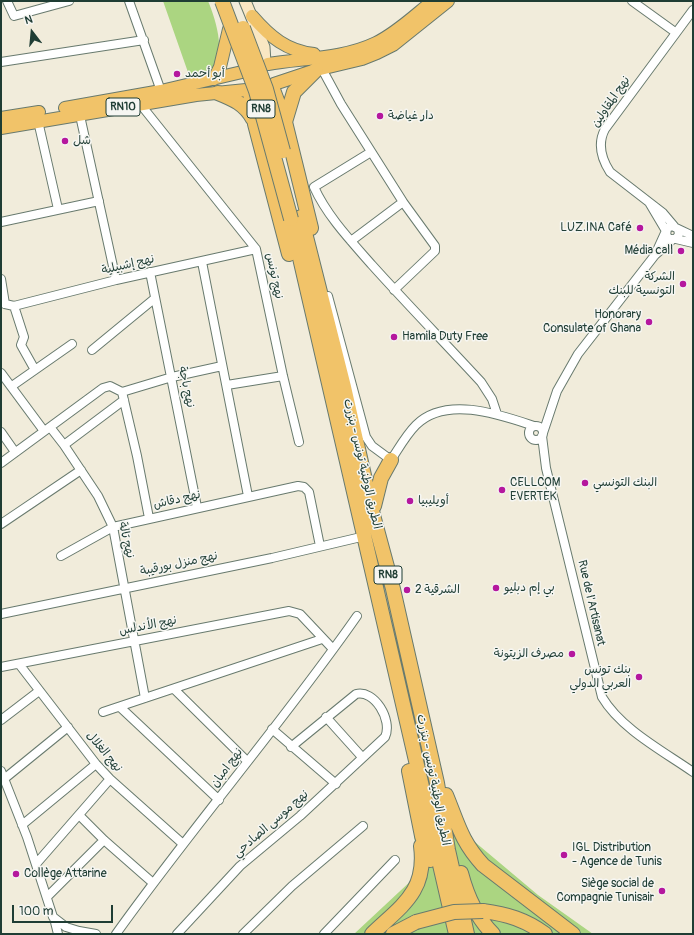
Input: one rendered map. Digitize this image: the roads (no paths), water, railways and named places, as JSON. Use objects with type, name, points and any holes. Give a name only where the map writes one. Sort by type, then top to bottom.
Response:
[{"type":"highway","name":"الطريق الوطنية تونس - بنزرت","points":[[222,1],[256,91],[296,218],[344,387],[373,514],[393,589],[437,784],[448,850],[466,934]]},
{"type":"highway","name":"الطريق الوطنية تونس - بنزرت","points":[[232,1],[266,89],[296,218],[333,403],[363,537],[385,632],[398,679],[456,934]]},
{"type":"highway","points":[[285,122],[294,92],[319,70]]},
{"type":"highway","points":[[273,86],[285,122],[328,296]]},
{"type":"highway","points":[[248,92],[312,341],[320,370],[333,403]]},
{"type":"highway","points":[[218,93],[236,101],[248,110],[255,124]]},
{"type":"highway","name":"RN8","points":[[328,296],[344,387]]},
{"type":"highway","points":[[373,514],[378,486],[391,460]]},
{"type":"highway","name":"RN8","points":[[385,632],[386,654],[392,688],[422,836],[426,846],[447,934]]},
{"type":"highway","points":[[437,784],[447,796],[459,831],[471,852],[483,865],[573,934]]},
{"type":"highway","points":[[443,819],[449,831],[471,901],[479,918],[493,934]]},
{"type":"highway","points":[[372,934],[402,908],[415,889],[422,871],[422,836]]},
{"type":"highway","points":[[393,934],[416,922],[454,912],[483,911],[505,914],[521,920],[545,934]]},
{"type":"main road","points":[[216,1],[242,63],[241,81],[248,92]]},
{"type":"main road","points":[[245,1],[264,48],[267,64],[274,73],[273,86]]},
{"type":"main road","name":"RN10","points":[[1,128],[38,121],[78,110],[242,72],[252,62],[267,64],[327,56],[360,49],[375,44],[433,1]]},
{"type":"main road","name":"RN10","points":[[1,118],[141,105],[218,93],[248,92],[260,95],[270,91],[273,86],[319,70],[362,59],[384,49],[448,1]]},
{"type":"main road","points":[[252,16],[267,33],[279,43],[304,53],[327,56]]},
{"type":"main road","points":[[214,79],[220,67],[229,29]]},
{"type":"street","points":[[7,1],[14,16],[69,1]]},
{"type":"street","points":[[129,1],[162,91]]},
{"type":"street","points":[[632,1],[675,32]]},
{"type":"street","name":"نهج المقاولين","points":[[693,10],[675,32],[605,129],[600,145],[604,164],[610,172],[663,213],[676,228],[693,236]]},
{"type":"street","points":[[1,62],[144,40]]},
{"type":"street","points":[[319,70],[403,202],[436,249],[394,290]]},
{"type":"street","name":"نهج تونس","points":[[141,105],[256,249],[283,376],[299,442]]},
{"type":"street","points":[[78,110],[116,280]]},
{"type":"street","points":[[38,121],[58,209]]},
{"type":"street","points":[[314,186],[371,152]]},
{"type":"street","points":[[300,182],[307,182],[314,186],[328,212],[351,241],[394,290],[481,382],[492,400],[497,414]]},
{"type":"street","points":[[1,222],[99,201]]},
{"type":"street","points":[[351,241],[403,202]]},
{"type":"street","name":"نهج المقاولين","points":[[650,204],[666,232]]},
{"type":"street","points":[[510,420],[533,439],[539,439],[540,431],[553,404],[561,382],[578,354],[655,255],[679,234],[676,228],[669,226],[655,255]]},
{"type":"street","points":[[666,232],[668,238],[693,243]]},
{"type":"street","name":"نهج إشبيلية","points":[[7,306],[150,272],[202,262],[256,249]]},
{"type":"street","points":[[202,262],[248,496]]},
{"type":"street","name":"نهج باجة","points":[[150,272],[154,299],[172,377],[197,507]]},
{"type":"street","points":[[1,279],[7,306],[24,337],[21,345],[35,370]]},
{"type":"street","points":[[328,296],[366,437],[372,446],[391,460],[417,424],[436,414],[465,410],[497,414],[540,431]]},
{"type":"street","points":[[92,350],[154,299]]},
{"type":"street","points":[[12,386],[72,344]]},
{"type":"street","points":[[64,445],[123,396],[172,377],[222,366]]},
{"type":"street","name":"نهج تالة","points":[[1,373],[47,429],[64,445],[98,496],[113,526],[145,698]]},
{"type":"street","points":[[227,385],[283,376]]},
{"type":"street","points":[[1,463],[103,388],[110,386],[123,396],[149,518]]},
{"type":"street","points":[[533,439],[530,433],[540,431]]},
{"type":"street","name":"Rue de l'Artisanat","points":[[540,431],[546,468],[602,697],[608,707],[624,724],[693,772]]},
{"type":"street","points":[[1,432],[16,452]]},
{"type":"street","name":"Rue de l'Artisanat","points":[[533,439],[546,468]]},
{"type":"street","points":[[1,524],[81,470]]},
{"type":"street","name":"نهج دقاش","points":[[62,556],[113,526],[298,486],[304,487],[309,492],[320,546]]},
{"type":"street","name":"نهج منزل بورقيبة","points":[[2,613],[363,537]]},
{"type":"street","name":"نهج الأندلس","points":[[1,667],[282,611],[295,611],[300,614],[322,639]]},
{"type":"street","name":"نهج امبان","points":[[116,934],[153,883],[219,800],[357,616]]},
{"type":"street","points":[[103,712],[322,639],[333,649]]},
{"type":"street","name":"نهج الغلال","points":[[19,664],[110,780],[183,844]]},
{"type":"street","points":[[174,689],[247,761]]},
{"type":"street","points":[[1,720],[39,691]]},
{"type":"street","name":"نهج موسى الصادحي","points":[[177,934],[240,866],[336,784],[362,757],[385,737],[387,725],[383,710],[365,693],[356,694],[326,717]]},
{"type":"street","points":[[120,707],[219,800]]},
{"type":"street","points":[[291,747],[326,717],[362,757]]},
{"type":"street","points":[[58,934],[36,864],[3,775],[68,727]]},
{"type":"street","points":[[272,729],[291,747],[336,784]]},
{"type":"street","points":[[22,825],[96,764]]},
{"type":"street","points":[[36,864],[110,780]]},
{"type":"street","points":[[79,815],[104,840],[153,883]]},
{"type":"street","points":[[243,934],[292,886],[363,826]]},
{"type":"street","points":[[47,897],[104,840]]},
{"type":"street","points":[[324,934],[395,860]]},
{"type":"street","points":[[53,917],[66,927],[79,932],[96,934]]},
{"type":"place","name":"أبو أحمد","points":[[177,74]]},
{"type":"place","name":"دار غياضة","points":[[380,116]]},
{"type":"place","name":"شل","points":[[65,141]]},
{"type":"place","name":"LUZ.INA Café","points":[[640,228]]},
{"type":"place","name":"Média call","points":[[681,251]]},
{"type":"place","name":"الشركة التونسية للبنك","points":[[683,284]]},
{"type":"place","name":"Honorary Consulate of Ghana","points":[[649,322]]},
{"type":"place","name":"Hamila Duty Free","points":[[394,337]]},
{"type":"place","name":"البنك التونسي","points":[[585,483]]},
{"type":"place","name":"CELLCOM EVERTEK","points":[[502,490]]},
{"type":"place","name":"أويليبيا","points":[[410,501]]},
{"type":"place","name":"بي إم دبليو","points":[[496,588]]},
{"type":"place","name":"الشرقية 2","points":[[407,590]]},
{"type":"place","name":"مصرف الزيتونة","points":[[572,654]]},
{"type":"place","name":"بنك تونس العربي الدولي","points":[[639,677]]},
{"type":"place","name":"IGL Distribution - Agence de Tunis","points":[[564,855]]},
{"type":"place","name":"Collège Attarine","points":[[16,874]]},
{"type":"place","name":"Siège social de Compagnie Tunisair","points":[[662,891]]}]
